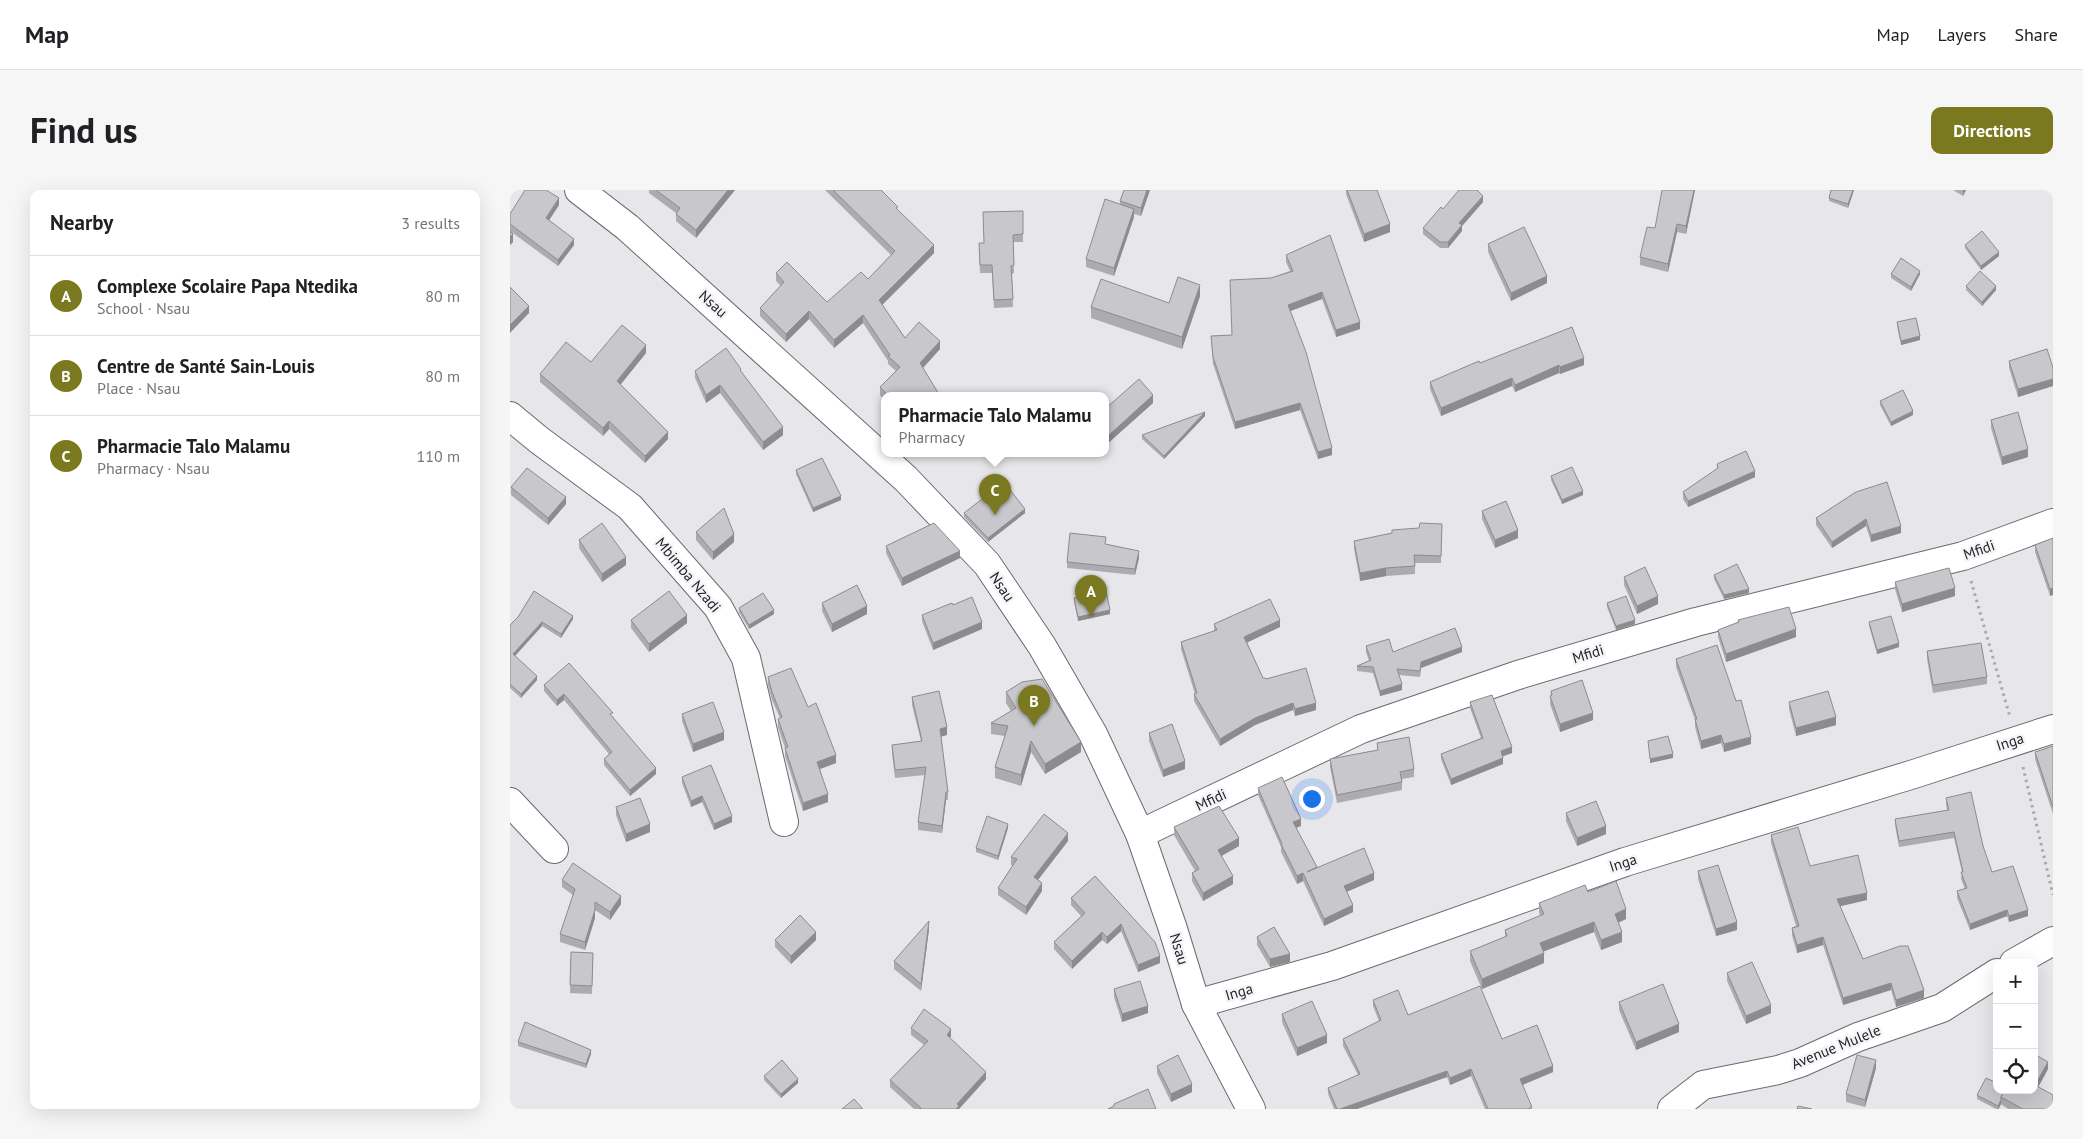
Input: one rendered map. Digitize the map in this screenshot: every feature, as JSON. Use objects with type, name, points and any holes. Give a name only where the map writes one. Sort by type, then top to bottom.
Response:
[{"type":"street","name":"Nsau","points":[[579,190],[627,227],[881,456]]},
{"type":"street","name":"Mbimba Nzadi","points":[[510,416],[539,440],[630,507],[718,607],[746,658],[784,822]]},
{"type":"street","name":"Nsau","points":[[882,457],[906,479],[987,564],[1042,646],[1093,734],[1140,834],[1172,926],[1196,1004],[1251,1109]]},
{"type":"street","name":"Mfidi","points":[[1140,834],[1361,729],[1518,675],[1696,622],[1963,556],[2053,523]]},
{"type":"street","name":"Inga","points":[[1196,1004],[1332,966],[1626,862],[1914,774],[2053,729]]},
{"type":"street","points":[[510,802],[554,849]]},
{"type":"street","points":[[2021,959],[2053,942]]},
{"type":"street","name":"Avenue Mulele","points":[[1672,1109],[1704,1085],[1778,1070],[1800,1063],[1858,1036],[1942,1008],[1993,976]]},
{"type":"building","points":[[525,190],[546,190],[559,198],[546,218],[574,239],[558,260],[510,224],[510,214]]},
{"type":"building","points":[[656,190],[728,190],[696,230],[676,214],[680,208]]},
{"type":"building","points":[[833,190],[881,190],[898,207],[896,208],[934,245],[879,300],[905,338],[919,322],[940,341],[920,363],[938,392],[884,392],[880,387],[900,367],[888,356],[890,355],[863,315],[834,340],[809,311],[786,334],[760,308],[784,282],[776,273],[787,262],[827,302],[861,272],[868,279],[895,251]]},
{"type":"building","points":[[1124,190],[1147,190],[1141,208],[1120,201]]},
{"type":"building","points":[[1347,190],[1377,190],[1390,224],[1364,234]]},
{"type":"building","points":[[1459,190],[1477,190],[1483,196],[1459,223],[1462,225],[1448,242],[1440,242],[1423,228]]},
{"type":"building","points":[[1662,190],[1694,190],[1686,226],[1677,224],[1668,264],[1640,257],[1647,227],[1655,228]]},
{"type":"building","points":[[1831,190],[1853,190],[1848,204],[1829,198]]},
{"type":"building","points":[[1105,199],[1134,209],[1114,268],[1086,259]]},
{"type":"building","points":[[1023,211],[1023,234],[1013,235],[1014,265],[1011,266],[1013,299],[994,300],[992,265],[980,265],[979,243],[984,243],[983,212]]},
{"type":"building","points":[[1524,227],[1547,276],[1511,293],[1488,244]]},
{"type":"building","points":[[1982,231],[1999,252],[1981,266],[1965,245]]},
{"type":"building","points":[[1330,235],[1360,322],[1336,330],[1322,292],[1288,305],[1306,352],[1332,448],[1318,452],[1300,403],[1235,422],[1213,357],[1211,336],[1232,335],[1230,280],[1271,278],[1293,271],[1286,255]]},
{"type":"building","points":[[1901,258],[1920,271],[1911,287],[1891,274]]},
{"type":"building","points":[[1980,271],[1996,286],[1982,302],[1966,286]]},
{"type":"building","points":[[1178,277],[1200,285],[1182,337],[1091,307],[1101,279],[1169,303]]},
{"type":"building","points":[[510,287],[529,306],[510,325]]},
{"type":"building","points":[[1916,318],[1920,336],[1901,341],[1897,322]]},
{"type":"building","points":[[622,325],[646,345],[617,381],[668,432],[645,456],[609,421],[603,428],[540,374],[566,342],[591,362]]},
{"type":"building","points":[[1572,327],[1584,358],[1560,367],[1559,365],[1515,385],[1512,378],[1441,408],[1430,382],[1479,361],[1480,363]]},
{"type":"building","points":[[726,348],[740,370],[783,427],[763,442],[720,385],[706,395],[695,371]]},
{"type":"building","points":[[2047,349],[2053,368],[2053,379],[2018,389],[2009,361]]},
{"type":"building","points":[[1139,379],[1153,395],[1109,435],[1109,405]]},
{"type":"building","points":[[1903,390],[1913,411],[1891,422],[1880,401]]},
{"type":"building","points":[[1205,412],[1164,456],[1142,435]]},
{"type":"building","points":[[2018,412],[2028,449],[2002,457],[1991,420]]},
{"type":"building","points":[[1746,451],[1755,471],[1688,501],[1683,492],[1718,468],[1717,464]]},
{"type":"building","points":[[822,458],[841,496],[813,508],[796,470]]},
{"type":"building","points":[[1572,467],[1583,491],[1562,500],[1551,476]]},
{"type":"building","points":[[527,468],[566,497],[548,518],[511,487]]},
{"type":"building","points":[[1004,482],[1025,509],[988,538],[964,513]]},
{"type":"building","points":[[1887,482],[1901,526],[1871,535],[1866,519],[1832,542],[1816,518],[1856,492]]},
{"type":"building","points":[[1506,501],[1518,530],[1495,540],[1482,511]]},
{"type":"building","points":[[724,508],[734,534],[713,552],[696,532]]},
{"type":"building","points":[[602,523],[626,557],[602,574],[579,540]]},
{"type":"building","points":[[934,523],[960,551],[902,578],[886,546]]},
{"type":"building","points":[[1420,523],[1442,524],[1441,556],[1414,555],[1415,566],[1386,568],[1360,573],[1354,541],[1392,533],[1392,530],[1419,528]]},
{"type":"building","points":[[1070,533],[1106,537],[1105,544],[1139,551],[1135,569],[1067,562]]},
{"type":"building","points":[[2053,538],[2053,588],[2050,589],[2035,545]]},
{"type":"building","points":[[1737,564],[1749,589],[1724,595],[1714,575]]},
{"type":"building","points":[[1645,567],[1658,596],[1637,606],[1624,577]]},
{"type":"building","points":[[1949,568],[1955,588],[1902,604],[1895,582]]},
{"type":"building","points":[[857,585],[867,606],[832,624],[822,603]]},
{"type":"building","points":[[534,591],[573,616],[561,634],[542,622],[513,654],[537,676],[521,694],[510,684],[510,625],[518,617]]},
{"type":"building","points":[[669,591],[687,615],[649,644],[631,620]]},
{"type":"building","points":[[1106,591],[1110,610],[1078,617],[1074,598]]},
{"type":"building","points":[[763,593],[774,610],[749,625],[739,608]]},
{"type":"building","points":[[1626,596],[1635,620],[1616,626],[1607,603]]},
{"type":"building","points":[[972,597],[982,622],[933,643],[922,615]]},
{"type":"building","points":[[1270,599],[1280,620],[1244,637],[1263,678],[1266,679],[1306,668],[1316,703],[1295,709],[1293,703],[1255,718],[1220,739],[1194,694],[1197,693],[1181,642],[1217,630],[1214,624]]},
{"type":"building","points":[[1789,607],[1796,629],[1726,654],[1718,630],[1739,622],[1738,620]]},
{"type":"building","points":[[1891,616],[1899,643],[1877,650],[1869,622]]},
{"type":"building","points":[[1455,628],[1462,647],[1421,662],[1420,671],[1397,669],[1402,684],[1380,691],[1373,667],[1357,666],[1371,660],[1366,646],[1389,639],[1393,652]]},
{"type":"building","points":[[1981,643],[1987,677],[1933,685],[1927,651]]},
{"type":"building","points":[[1717,645],[1736,701],[1741,700],[1751,737],[1724,744],[1721,735],[1701,741],[1695,719],[1697,719],[1676,659]]},
{"type":"building","points":[[569,663],[613,713],[610,714],[656,768],[630,790],[604,759],[612,752],[564,694],[557,700],[544,685]]},
{"type":"building","points":[[791,668],[808,707],[816,703],[836,755],[817,762],[828,794],[803,803],[785,748],[788,747],[778,719],[782,717],[768,677]]},
{"type":"building","points":[[1042,679],[1081,742],[1045,764],[1031,741],[1021,775],[995,767],[1008,726],[991,723],[1016,708],[1006,692],[1022,682]]},
{"type":"building","points":[[1582,680],[1593,713],[1560,724],[1550,696],[1552,695],[1551,691]]},
{"type":"building","points":[[939,691],[947,727],[940,729],[948,792],[946,792],[942,826],[918,822],[926,767],[895,770],[892,745],[922,741],[912,697]]},
{"type":"building","points":[[1828,691],[1836,717],[1796,728],[1789,702]]},
{"type":"building","points":[[1492,695],[1512,747],[1501,751],[1503,758],[1451,779],[1441,754],[1483,738],[1470,702]]},
{"type":"building","points":[[713,702],[724,732],[693,744],[682,714]]},
{"type":"building","points":[[1172,724],[1185,761],[1163,770],[1149,733]]},
{"type":"building","points":[[1668,736],[1673,754],[1650,759],[1648,741]]},
{"type":"building","points":[[1409,737],[1414,769],[1400,772],[1402,782],[1337,795],[1330,759],[1378,750],[1377,743]]},
{"type":"building","points":[[2053,746],[2053,807],[2035,752]]},
{"type":"building","points":[[711,765],[732,816],[714,824],[702,796],[691,801],[682,777]]},
{"type":"building","points":[[1282,777],[1301,819],[1293,822],[1317,867],[1307,872],[1364,848],[1374,873],[1344,886],[1353,905],[1324,919],[1303,873],[1297,876],[1281,844],[1258,788]]},
{"type":"building","points":[[1971,792],[1983,846],[1992,872],[2013,866],[2028,910],[2009,916],[2007,910],[1970,924],[1957,891],[1967,888],[1961,872],[1963,872],[1954,832],[1899,841],[1895,819],[1949,810],[1946,798]]},
{"type":"building","points":[[640,798],[650,824],[626,834],[616,807]]},
{"type":"building","points":[[1596,801],[1606,826],[1577,838],[1566,813]]},
{"type":"building","points":[[1219,806],[1239,838],[1218,850],[1233,876],[1203,893],[1192,873],[1199,869],[1174,827]]},
{"type":"building","points":[[1044,814],[1068,833],[1034,877],[1042,883],[1026,907],[998,888],[1017,859],[1011,857]]},
{"type":"building","points":[[987,816],[1008,824],[998,856],[976,848]]},
{"type":"building","points":[[1798,827],[1810,866],[1858,855],[1867,893],[1837,899],[1863,959],[1900,946],[1908,946],[1924,990],[1896,1000],[1891,983],[1843,998],[1823,937],[1797,945],[1792,928],[1799,926],[1771,835]]},
{"type":"building","points":[[573,863],[621,896],[610,912],[595,902],[595,910],[585,942],[560,934],[575,889],[562,880]]},
{"type":"building","points":[[1718,865],[1737,922],[1716,929],[1698,871]]},
{"type":"building","points":[[1095,876],[1155,942],[1160,956],[1138,965],[1121,924],[1107,937],[1102,932],[1072,961],[1054,942],[1085,913],[1071,898]]},
{"type":"building","points":[[1616,881],[1626,909],[1615,914],[1622,932],[1601,940],[1594,922],[1540,943],[1544,953],[1482,979],[1470,951],[1507,936],[1505,930],[1544,914],[1539,903],[1585,885],[1588,892]]},
{"type":"building","points":[[800,915],[816,932],[791,956],[775,940]]},
{"type":"building","points":[[929,921],[921,984],[894,961]]},
{"type":"building","points":[[1274,927],[1290,954],[1270,959],[1257,937]]},
{"type":"building","points":[[571,952],[593,953],[592,986],[570,985]]},
{"type":"building","points":[[1752,962],[1771,1005],[1746,1016],[1727,973]]},
{"type":"building","points":[[1140,981],[1148,1006],[1122,1014],[1114,989]]},
{"type":"building","points":[[1663,984],[1679,1024],[1636,1042],[1619,1002]]},
{"type":"building","points":[[1480,986],[1502,1039],[1537,1025],[1553,1066],[1520,1079],[1532,1107],[1528,1109],[1488,1109],[1471,1069],[1450,1078],[1447,1071],[1337,1109],[1328,1088],[1360,1074],[1343,1039],[1381,1020],[1373,1000],[1398,990],[1408,1015]]},
{"type":"building","points":[[1312,1001],[1327,1035],[1297,1048],[1282,1014]]},
{"type":"building","points":[[924,1009],[951,1029],[947,1035],[986,1072],[957,1104],[959,1106],[956,1109],[919,1109],[921,1108],[890,1080],[928,1041],[911,1028]]},
{"type":"building","points":[[525,1022],[591,1050],[586,1064],[518,1042]]},
{"type":"building","points":[[1178,1055],[1192,1084],[1171,1094],[1157,1066]]},
{"type":"building","points":[[1857,1055],[1876,1060],[1865,1100],[1846,1094]]},
{"type":"building","points":[[2038,1056],[2048,1062],[2038,1080]]},
{"type":"building","points":[[782,1060],[798,1079],[781,1094],[764,1076]]},
{"type":"building","points":[[1986,1078],[1993,1081],[1993,1094],[2003,1094],[1998,1106],[1977,1095]]},
{"type":"building","points":[[2038,1087],[2053,1095],[2053,1109],[2023,1109],[2001,1097],[2003,1094],[2038,1094]]},
{"type":"building","points":[[1148,1089],[1156,1109],[1108,1109],[1114,1106],[1114,1104]]},
{"type":"building","points":[[854,1099],[863,1109],[842,1109]]},
{"type":"building","points":[[1798,1106],[1812,1109],[1797,1109]]},
{"type":"place","name":"Pharmacie Talo Malamu","points":[[995,515]]},
{"type":"place","name":"Complexe Scolaire Papa Ntedika","points":[[1091,616]]},
{"type":"place","name":"Centre de Santé Sain-Louis","points":[[1034,726]]}]
